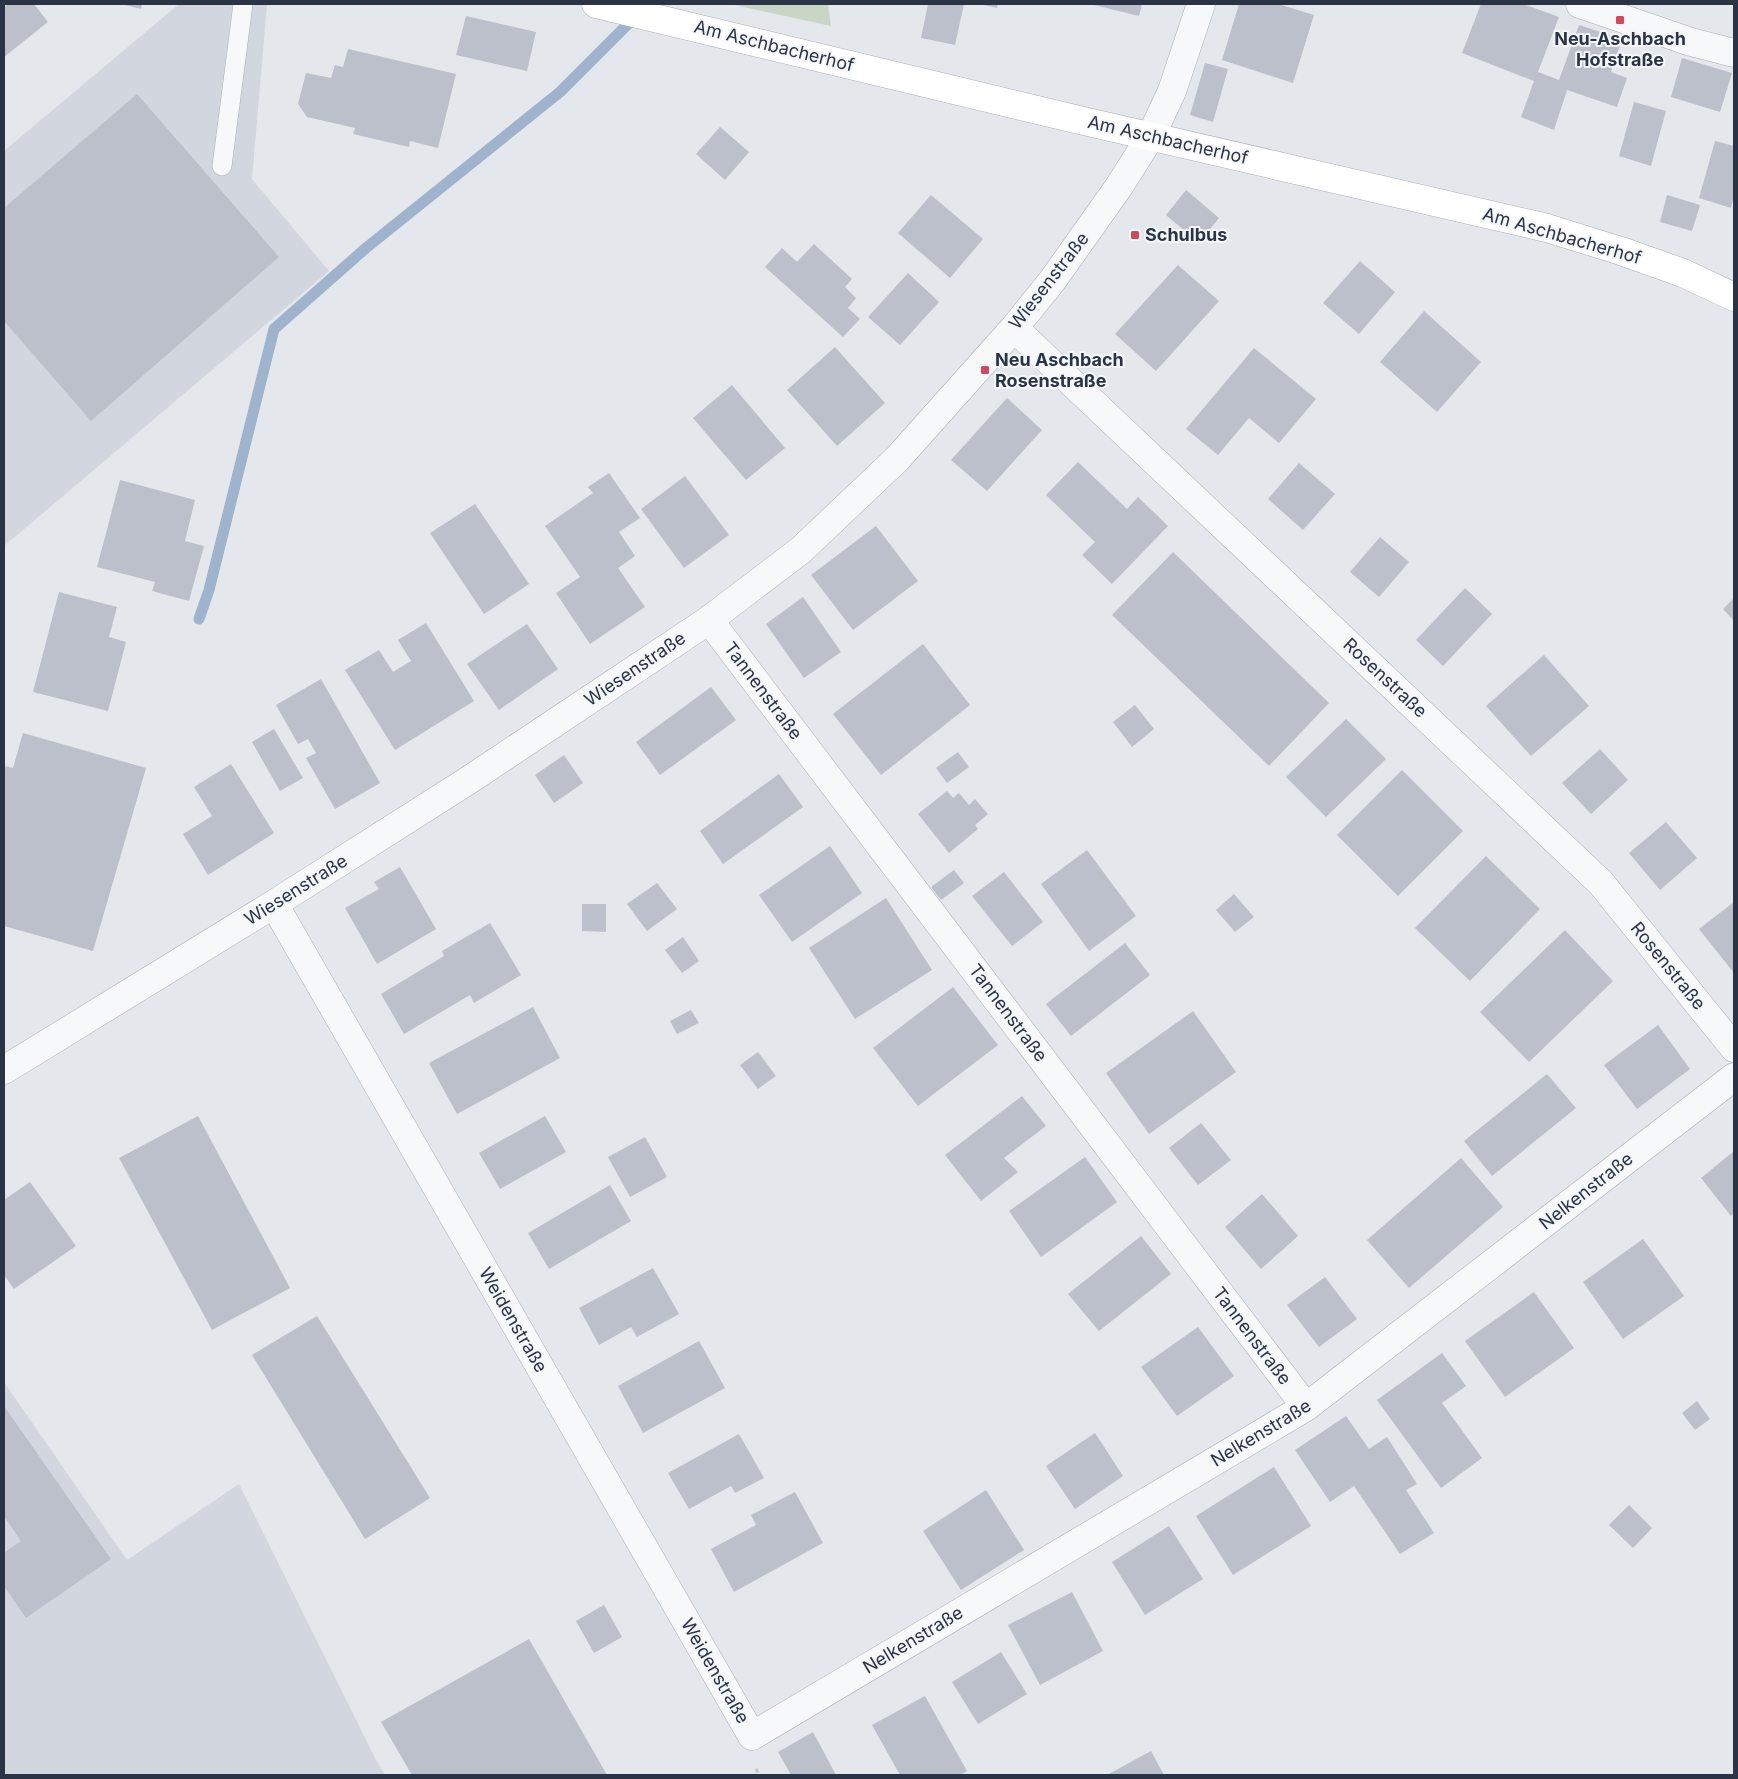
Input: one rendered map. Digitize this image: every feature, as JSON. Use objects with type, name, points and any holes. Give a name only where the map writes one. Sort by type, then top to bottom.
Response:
[{"type":"street","name":"Am Aschbacherhof","points":[[596,4],[1547,228],[1683,273],[1734,297]]},
{"type":"street","name":"Wiesenstraße","points":[[4,1070],[274,904],[469,780],[709,620],[801,550],[897,459],[1014,328],[1058,273],[1118,188],[1150,136],[1172,91],[1202,4]]},
{"type":"street","points":[[1580,4],[1691,42],[1734,53]]},
{"type":"street","name":"Rosenstraße","points":[[1014,328],[1601,883],[1734,1048]]},
{"type":"street","name":"Tannenstraße","points":[[709,620],[1306,1407]]},
{"type":"street","name":"Weidenstraße","points":[[274,904],[752,1736]]},
{"type":"street","name":"Nelkenstraße","points":[[752,1736],[1306,1407],[1734,1077]]},
{"type":"lane","points":[[222,166],[243,4]]},
{"type":"shaded area","points":[[179,4],[267,4],[252,179],[329,271],[4,546],[4,151]]},
{"type":"shaded area","points":[[4,1382],[127,1560],[239,1484],[385,1775],[4,1775]]},
{"type":"green space","points":[[730,4],[828,4],[831,26]]},
{"type":"building","points":[[8,4],[34,4],[48,22],[4,57],[4,7]]},
{"type":"building","points":[[121,4],[142,4],[141,9]]},
{"type":"building","points":[[928,4],[964,4],[955,45],[921,38]]},
{"type":"building","points":[[980,4],[998,4],[997,8]]},
{"type":"building","points":[[1090,4],[1142,4],[1139,16]]},
{"type":"building","points":[[1239,4],[1278,4],[1314,15],[1293,83],[1222,60]]},
{"type":"building","points":[[1481,4],[1523,4],[1559,17],[1538,72],[1559,80],[1579,25],[1622,39],[1611,72],[1627,78],[1617,107],[1567,90],[1554,130],[1521,117],[1534,81],[1462,53]]},
{"type":"building","points":[[466,16],[536,32],[527,71],[456,55]]},
{"type":"building","points":[[348,49],[456,74],[438,148],[410,141],[409,147],[353,134],[355,128],[307,117],[298,104],[306,73],[331,78],[335,65],[343,67]]},
{"type":"building","points":[[1682,58],[1732,73],[1720,112],[1671,97]]},
{"type":"building","points":[[1205,63],[1228,69],[1213,122],[1190,115]]},
{"type":"building","points":[[137,94],[279,257],[91,421],[4,321],[4,208]]},
{"type":"building","points":[[1634,102],[1666,111],[1651,166],[1619,156]]},
{"type":"building","points":[[720,127],[749,152],[725,180],[696,154]]},
{"type":"building","points":[[1715,141],[1734,146],[1734,195],[1731,208],[1699,198]]},
{"type":"building","points":[[1186,190],[1219,218],[1199,243],[1166,215]]},
{"type":"building","points":[[931,195],[983,239],[950,278],[898,233]]},
{"type":"building","points":[[1667,195],[1700,205],[1692,231],[1660,222]]},
{"type":"building","points":[[814,244],[852,279],[845,287],[856,298],[848,308],[860,319],[843,337],[765,267],[782,248],[797,262]]},
{"type":"building","points":[[1360,261],[1395,292],[1359,334],[1323,303]]},
{"type":"building","points":[[1178,265],[1219,301],[1156,371],[1115,334]]},
{"type":"building","points":[[908,273],[939,302],[900,345],[868,317]]},
{"type":"building","points":[[1424,311],[1481,362],[1437,412],[1380,362]]},
{"type":"building","points":[[835,347],[885,403],[837,446],[787,390]]},
{"type":"building","points":[[1254,348],[1316,399],[1279,443],[1249,418],[1218,455],[1186,429]]},
{"type":"building","points":[[732,385],[785,448],[746,480],[693,418]]},
{"type":"building","points":[[1007,398],[1042,430],[987,491],[951,460]]},
{"type":"building","points":[[1078,462],[1127,509],[1138,497],[1168,526],[1112,584],[1082,555],[1095,542],[1046,495]]},
{"type":"building","points":[[1299,463],[1335,494],[1303,530],[1268,499]]},
{"type":"building","points":[[609,473],[640,518],[619,532],[635,556],[618,568],[645,607],[590,644],[556,593],[580,577],[545,526],[593,493],[588,487]]},
{"type":"building","points":[[685,476],[729,535],[684,568],[641,509]]},
{"type":"building","points":[[120,480],[195,500],[185,541],[204,546],[189,601],[152,591],[155,582],[97,567]]},
{"type":"building","points":[[475,504],[529,584],[484,614],[430,533]]},
{"type":"building","points":[[876,526],[918,581],[853,630],[811,575]]},
{"type":"building","points":[[1380,537],[1409,562],[1379,597],[1350,572]]},
{"type":"building","points":[[1173,552],[1329,703],[1269,766],[1112,615]]},
{"type":"building","points":[[1465,588],[1492,614],[1443,666],[1416,640]]},
{"type":"building","points":[[59,592],[117,607],[109,637],[126,642],[108,711],[33,692]]},
{"type":"building","points":[[803,597],[841,652],[804,678],[766,624]]},
{"type":"building","points":[[1734,598],[1734,621],[1723,609]]},
{"type":"building","points":[[426,623],[474,701],[395,750],[345,670],[379,650],[393,672],[411,661],[398,640]]},
{"type":"building","points":[[527,624],[558,669],[499,710],[467,664]]},
{"type":"building","points":[[923,644],[970,705],[881,775],[833,714]]},
{"type":"building","points":[[1544,655],[1589,706],[1531,756],[1486,706]]},
{"type":"building","points":[[321,679],[380,783],[335,809],[306,758],[316,753],[308,739],[298,744],[276,705]]},
{"type":"building","points":[[711,687],[736,720],[660,775],[636,742]]},
{"type":"building","points":[[1135,705],[1154,729],[1132,747],[1113,722]]},
{"type":"building","points":[[1346,719],[1386,759],[1326,817],[1286,777]]},
{"type":"building","points":[[274,729],[303,778],[280,791],[252,742]]},
{"type":"building","points":[[23,733],[146,768],[93,951],[4,926],[4,772],[6,766],[13,768]]},
{"type":"building","points":[[1600,749],[1628,780],[1591,814],[1562,783]]},
{"type":"building","points":[[958,752],[969,767],[947,783],[936,768]]},
{"type":"building","points":[[564,755],[583,783],[554,803],[535,775]]},
{"type":"building","points":[[231,764],[274,833],[208,875],[183,834],[212,816],[194,787]]},
{"type":"building","points":[[1402,770],[1463,831],[1398,896],[1337,835]]},
{"type":"building","points":[[779,774],[803,807],[723,864],[700,831]]},
{"type":"building","points":[[947,791],[953,798],[959,793],[969,805],[975,799],[988,814],[975,825],[978,829],[949,853],[918,814]]},
{"type":"building","points":[[1666,822],[1697,858],[1660,890],[1629,853]]},
{"type":"building","points":[[830,846],[862,893],[792,942],[759,895]]},
{"type":"building","points":[[1087,850],[1136,916],[1089,951],[1041,884]]},
{"type":"building","points":[[1486,856],[1540,909],[1470,981],[1415,928]]},
{"type":"building","points":[[400,867],[436,929],[377,964],[345,908],[379,889],[374,882]]},
{"type":"building","points":[[954,870],[964,883],[941,900],[931,887]]},
{"type":"building","points":[[1004,872],[1043,922],[1012,946],[972,896]]},
{"type":"building","points":[[657,883],[677,909],[647,931],[627,904]]},
{"type":"building","points":[[1234,894],[1254,917],[1235,932],[1216,910]]},
{"type":"building","points":[[886,898],[932,970],[855,1019],[809,948]]},
{"type":"building","points":[[1734,902],[1734,973],[1699,929]]},
{"type":"building","points":[[582,904],[606,904],[606,932],[582,931]]},
{"type":"building","points":[[490,923],[521,975],[474,1003],[470,995],[404,1034],[381,994],[444,956],[442,951]]},
{"type":"building","points":[[1565,930],[1613,981],[1529,1062],[1480,1012]]},
{"type":"building","points":[[683,937],[699,961],[682,973],[665,950]]},
{"type":"building","points":[[1125,943],[1150,975],[1071,1036],[1046,1004]]},
{"type":"building","points":[[953,987],[998,1045],[918,1106],[873,1048]]},
{"type":"building","points":[[533,1007],[560,1058],[457,1114],[429,1063]]},
{"type":"building","points":[[691,1010],[699,1023],[677,1034],[670,1021]]},
{"type":"building","points":[[1193,1011],[1236,1072],[1149,1134],[1106,1073]]},
{"type":"building","points":[[1658,1025],[1690,1069],[1637,1109],[1604,1065]]},
{"type":"building","points":[[758,1052],[776,1076],[758,1089],[740,1065]]},
{"type":"building","points":[[1547,1074],[1576,1108],[1492,1176],[1464,1141]]},
{"type":"building","points":[[1022,1096],[1046,1126],[1004,1158],[1018,1172],[981,1201],[945,1155]]},
{"type":"building","points":[[198,1116],[290,1288],[212,1330],[119,1158]]},
{"type":"building","points":[[545,1116],[566,1152],[500,1189],[479,1153]]},
{"type":"building","points":[[1201,1123],[1231,1160],[1198,1185],[1169,1148]]},
{"type":"building","points":[[645,1137],[667,1177],[630,1197],[608,1157]]},
{"type":"building","points":[[1734,1151],[1734,1213],[1731,1216],[1701,1178]]},
{"type":"building","points":[[1085,1157],[1117,1202],[1041,1257],[1009,1211]]},
{"type":"building","points":[[1461,1158],[1503,1207],[1409,1288],[1367,1240]]},
{"type":"building","points":[[30,1182],[76,1246],[14,1289],[4,1275],[4,1200]]},
{"type":"building","points":[[610,1185],[631,1221],[549,1269],[528,1233]]},
{"type":"building","points":[[1262,1194],[1298,1236],[1261,1269],[1225,1227]]},
{"type":"building","points":[[1141,1236],[1171,1274],[1099,1331],[1068,1294]]},
{"type":"building","points":[[1643,1239],[1684,1296],[1623,1339],[1583,1282]]},
{"type":"building","points":[[653,1268],[679,1314],[637,1337],[631,1327],[599,1345],[579,1308]]},
{"type":"building","points":[[1325,1277],[1357,1319],[1319,1347],[1287,1305]]},
{"type":"building","points":[[1534,1292],[1574,1348],[1505,1397],[1465,1341]]},
{"type":"building","points":[[317,1316],[430,1498],[365,1539],[252,1355]]},
{"type":"building","points":[[1198,1327],[1234,1376],[1177,1416],[1141,1367]]},
{"type":"building","points":[[699,1341],[725,1388],[643,1433],[618,1386]]},
{"type":"building","points":[[1442,1353],[1466,1386],[1442,1403],[1482,1458],[1441,1488],[1377,1400]]},
{"type":"building","points":[[1697,1401],[1710,1419],[1695,1430],[1682,1413]]},
{"type":"building","points":[[4,1406],[111,1559],[26,1618],[4,1586],[4,1553],[21,1541],[4,1516]]},
{"type":"building","points":[[1346,1416],[1369,1449],[1387,1437],[1417,1484],[1406,1490],[1434,1533],[1400,1554],[1354,1486],[1330,1502],[1295,1450]]},
{"type":"building","points":[[1095,1433],[1123,1476],[1075,1509],[1046,1466]]},
{"type":"building","points":[[739,1434],[764,1478],[735,1493],[731,1486],[689,1509],[668,1473]]},
{"type":"building","points":[[1274,1467],[1311,1526],[1233,1575],[1196,1516]]},
{"type":"building","points":[[986,1490],[1024,1550],[961,1590],[923,1531]]},
{"type":"building","points":[[795,1492],[823,1543],[734,1592],[711,1549],[756,1525],[751,1515]]},
{"type":"building","points":[[1629,1505],[1652,1528],[1633,1548],[1609,1525]]},
{"type":"building","points":[[1169,1526],[1203,1579],[1145,1615],[1112,1562]]},
{"type":"building","points":[[1072,1592],[1103,1651],[1040,1685],[1008,1625]]},
{"type":"building","points":[[604,1605],[622,1637],[594,1653],[576,1621]]},
{"type":"building","points":[[529,1639],[607,1775],[412,1775],[381,1722]]},
{"type":"building","points":[[1001,1652],[1027,1694],[978,1724],[952,1682]]},
{"type":"building","points":[[925,1696],[967,1771],[960,1775],[900,1775],[872,1725]]},
{"type":"building","points":[[813,1732],[836,1775],[791,1775],[778,1752]]},
{"type":"building","points":[[1151,1751],[1164,1775],[1107,1775]]},
{"type":"waterway","points":[[199,619],[209,590],[274,329],[366,248],[560,92],[637,15]]},
{"type":"place","name":"Neu-Aschbach Hofstraße","points":[[1620,20]]},
{"type":"place","name":"Schulbus","points":[[1135,235]]},
{"type":"place","name":"Neu Aschbach Rosenstraße","points":[[985,370]]}]
